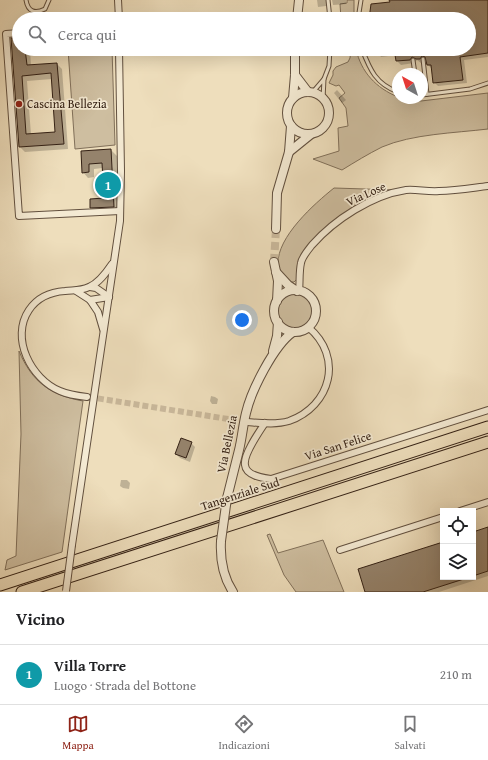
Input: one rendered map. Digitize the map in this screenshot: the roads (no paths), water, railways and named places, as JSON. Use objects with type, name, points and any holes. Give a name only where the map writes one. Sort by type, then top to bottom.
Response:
[{"type":"highway","name":"Tangenziale Sud","points":[[0,584],[488,427]]},
{"type":"highway","points":[[22,592],[488,442]]},
{"type":"street","points":[[118,0],[119,12]]},
{"type":"street","points":[[298,12],[300,0]]},
{"type":"street","points":[[12,34],[6,34],[20,216],[120,211]]},
{"type":"street","points":[[65,591],[120,221],[119,56]]},
{"type":"street","points":[[293,98],[296,75],[295,56]]},
{"type":"street","points":[[289,152],[310,135],[322,129],[329,117],[327,104],[323,98],[310,92],[296,75]]},
{"type":"street","points":[[310,92],[299,94],[293,98],[287,110],[287,118],[291,126],[299,133],[310,135]]},
{"type":"street","points":[[276,228],[277,193],[289,152],[291,126]]},
{"type":"street","name":"Via Lose","points":[[298,291],[300,264],[309,249],[332,225],[345,215],[361,206],[407,190],[440,191],[488,186]]},
{"type":"street","points":[[87,397],[59,391],[42,379],[31,366],[25,352],[21,338],[21,329],[29,310],[36,302],[55,292],[76,291],[90,287],[105,275],[114,262]]},
{"type":"street","name":"Via Bellezia","points":[[271,357],[278,336],[278,322],[275,317],[275,309],[278,291],[274,262]]},
{"type":"street","points":[[248,422],[265,423],[287,421],[308,411],[318,400],[326,385],[329,369],[326,349],[318,337],[308,328],[315,316],[315,303],[305,293],[288,285],[276,272]]},
{"type":"street","points":[[90,287],[96,288],[109,296]]},
{"type":"street","points":[[76,291],[90,300],[98,312],[104,332]]},
{"type":"street","points":[[276,302],[287,292],[298,291]]},
{"type":"street","points":[[90,300],[109,296]]},
{"type":"street","points":[[278,322],[283,328],[293,332]]},
{"type":"street","name":"Via Bellezia","points":[[232,592],[222,567],[220,552],[227,498],[240,448],[246,412],[253,390],[271,357],[283,340],[293,332],[308,328]]},
{"type":"street","name":"Via San Felice","points":[[265,423],[250,449],[245,466],[252,474],[271,480],[488,410]]},
{"type":"street","points":[[469,508],[488,502]]},
{"type":"street","points":[[340,550],[440,517]]},
{"type":"lane","points":[[26,0],[31,11],[38,12],[45,9],[49,0]]},
{"type":"lane","points":[[328,0],[329,12]]},
{"type":"lane","points":[[359,12],[360,0]]},
{"type":"lane","points":[[323,98],[324,79],[329,66],[330,56]]},
{"type":"lane","points":[[365,56],[374,75],[381,83],[392,89]]},
{"type":"lane","points":[[423,59],[424,68]]},
{"type":"lane","points":[[413,60],[414,68]]},
{"type":"lane","points":[[310,92],[324,79]]},
{"type":"lane","points":[[428,94],[470,89],[488,83]]},
{"type":"tunnel","points":[[274,262],[276,229]]},
{"type":"tunnel","points":[[89,397],[247,422]]},
{"type":"place","name":"Cascina Bellezia","points":[[19,104]]},
{"type":"place","name":"Villa Torre","points":[[108,185]]}]
